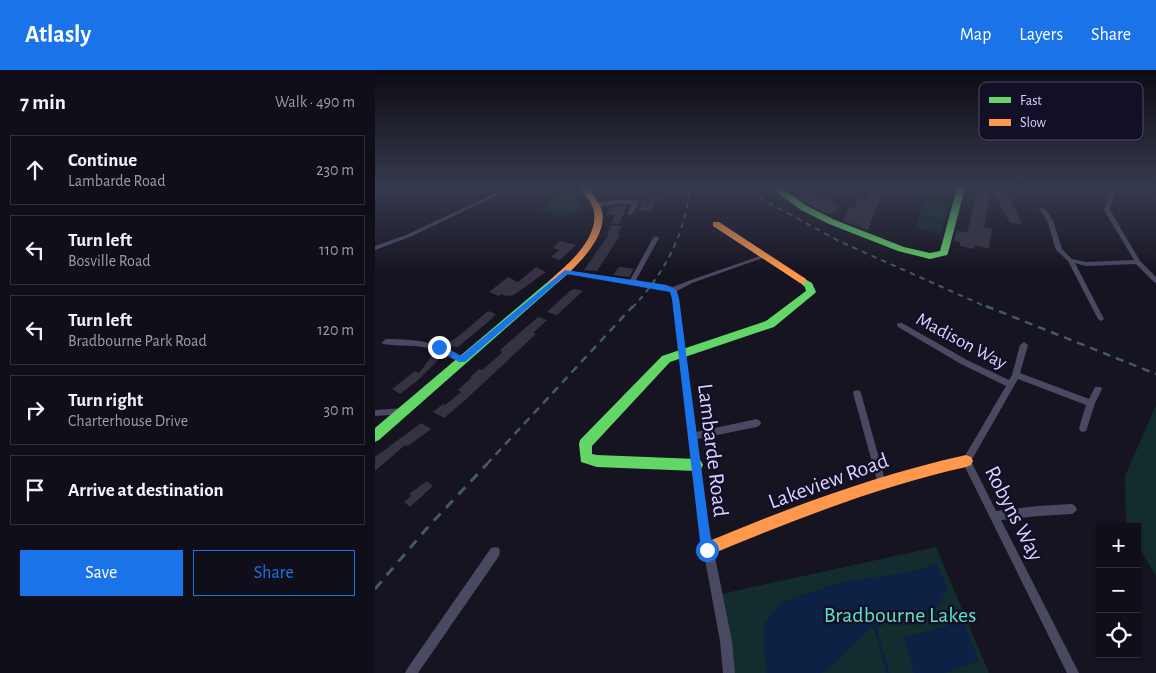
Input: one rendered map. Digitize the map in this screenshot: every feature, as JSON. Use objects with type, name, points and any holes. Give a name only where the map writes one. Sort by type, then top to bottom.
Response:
[{"type":"street","points":[[375,248],[408,236],[450,216]]},
{"type":"street","points":[[375,436],[565,272],[592,238],[598,223],[597,216]]},
{"type":"street","points":[[820,216],[901,250],[933,256],[942,254],[947,244],[954,216]]},
{"type":"street","points":[[1047,216],[1050,220],[1059,250],[1070,260],[1101,319]]},
{"type":"street","points":[[1111,216],[1138,262],[1156,281]]},
{"type":"street","points":[[696,465],[597,462],[587,458],[584,451],[585,444],[666,360],[770,324],[811,292],[809,285],[716,224]]},
{"type":"street","points":[[631,283],[656,238]]},
{"type":"street","points":[[565,272],[673,290],[689,282],[765,256]]},
{"type":"street","points":[[1070,260],[1086,264],[1138,262]]},
{"type":"street","name":"Lambarde Road","points":[[673,290],[676,299],[681,354],[707,550],[726,641],[729,673]]},
{"type":"street","name":"Madison Way","points":[[900,325],[964,362],[1010,384]]},
{"type":"street","points":[[386,342],[421,342],[439,347],[462,360]]},
{"type":"street","name":"Robyns Way","points":[[1023,345],[1016,375],[966,461],[1073,673]]},
{"type":"street","points":[[1016,375],[1091,403]]},
{"type":"street","points":[[1083,428],[1091,403],[1098,389]]},
{"type":"street","points":[[857,392],[881,480]]},
{"type":"street","points":[[375,413],[404,412]]},
{"type":"street","points":[[693,436],[757,423]]},
{"type":"street","name":"Lakeview Road","points":[[707,550],[823,501],[881,480],[911,471],[966,461]]},
{"type":"street","points":[[995,516],[1038,510],[1072,509]]},
{"type":"street","points":[[411,673],[495,552]]},
{"type":"green space","points":[[920,216],[946,216],[941,234],[916,228]]},
{"type":"green space","points":[[1156,405],[1156,576],[1141,551],[1141,523],[1126,523],[1125,476]]},
{"type":"green space","name":"Bradbourne Lakes","points":[[936,547],[989,673],[731,673],[721,594]]},
{"type":"water","points":[[936,563],[948,588],[933,614],[918,615],[871,628],[822,673],[767,673],[764,652],[765,622],[783,602],[843,582],[917,571]]},
{"type":"water","points":[[963,621],[979,661],[944,673],[914,673],[904,638]]},
{"type":"building","points":[[614,216],[622,216],[619,224],[611,223]]},
{"type":"building","points":[[846,216],[873,216],[868,230],[843,221]]},
{"type":"building","points":[[971,216],[986,216],[984,227],[992,228],[989,249],[975,245],[974,249],[960,246],[960,242],[954,241],[957,230],[967,233]]},
{"type":"building","points":[[1006,216],[1018,216],[1022,224],[1010,223]]},
{"type":"building","points":[[612,225],[622,226],[617,235],[620,235],[597,271],[584,270],[609,234],[607,234]]},
{"type":"building","points":[[560,241],[576,245],[560,260],[551,257],[559,250],[553,248]]},
{"type":"building","points":[[536,267],[546,272],[514,295],[506,296],[501,294],[499,296],[489,292],[508,277],[518,282]]},
{"type":"building","points":[[619,267],[634,269],[629,277],[613,275]]},
{"type":"building","points":[[571,290],[583,291],[557,315],[547,312]]},
{"type":"building","points":[[488,311],[496,314],[458,347],[444,346],[460,335]]},
{"type":"building","points":[[538,317],[547,320],[533,333],[536,334],[462,403],[444,418],[433,412],[461,392],[458,390],[472,377],[470,377],[479,369],[482,370],[502,353],[500,350]]},
{"type":"building","points":[[435,352],[442,356],[417,381],[400,394],[392,389],[415,371],[419,373]]},
{"type":"building","points":[[421,423],[431,429],[408,446],[405,445],[375,471],[375,457]]},
{"type":"building","points":[[427,481],[433,486],[410,507],[404,502],[411,496],[409,494]]},
{"type":"waterway","points":[[875,627],[888,672]]},
{"type":"railway","points":[[632,308],[654,282],[671,253],[684,216]]},
{"type":"railway","points":[[793,216],[841,242],[989,308]]},
{"type":"railway","points":[[486,465],[633,306]]},
{"type":"railway","points":[[986,306],[1156,374]]},
{"type":"railway","points":[[375,589],[428,527],[487,464]]},
{"type":"traffic: fast","points":[[820,216],[901,249],[930,256],[944,253],[954,216]]},
{"type":"traffic: fast","points":[[696,465],[597,461],[586,458],[585,444],[666,359],[770,324],[811,292],[809,285],[803,281]]},
{"type":"traffic: fast","points":[[375,436],[553,282]]},
{"type":"traffic: slow","points":[[553,282],[576,260],[591,241],[596,231],[598,216]]},
{"type":"traffic: slow","points":[[716,224],[803,281]]},
{"type":"traffic: slow","points":[[707,549],[866,488],[899,477],[966,461]]},
{"type":"route","points":[[439,347],[462,360],[565,272],[673,290],[676,299],[681,354],[707,550]]}]
